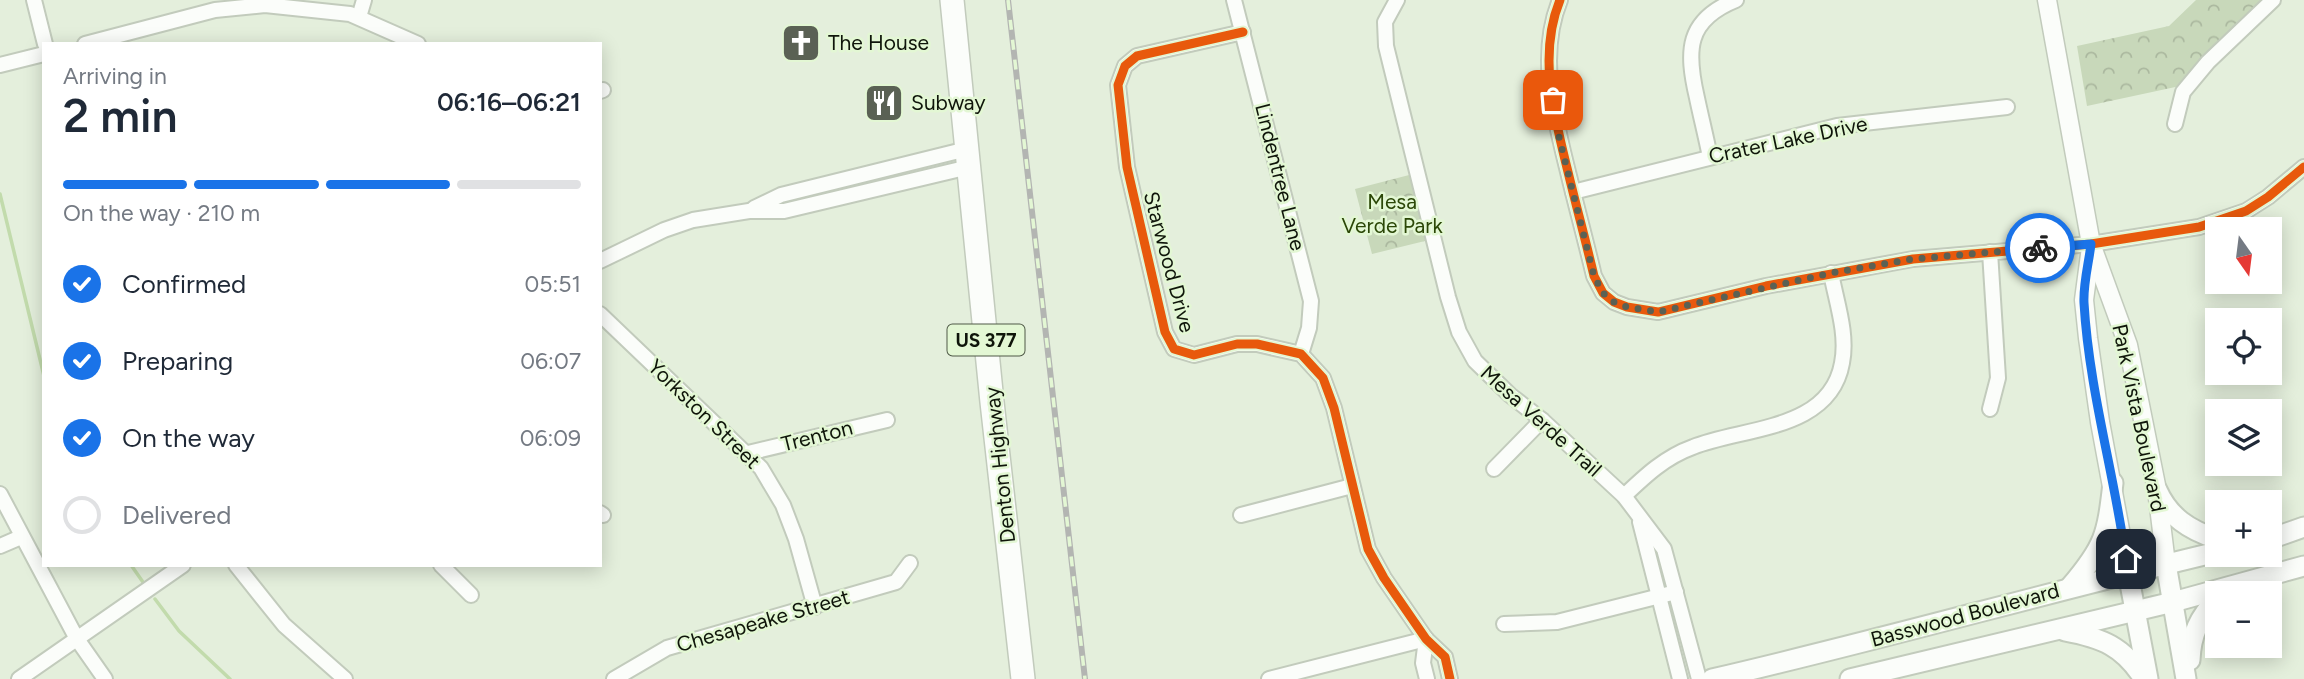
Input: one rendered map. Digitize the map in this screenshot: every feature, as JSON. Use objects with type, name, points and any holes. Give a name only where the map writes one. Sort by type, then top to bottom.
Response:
[{"type":"main road","name":"Denton Highway","points":[[952,0],[1023,679]]},
{"type":"main road","points":[[2070,587],[2091,562],[2104,538],[2113,483]]},
{"type":"main road","points":[[2157,490],[2164,506],[2182,522],[2205,535]]},
{"type":"main road","points":[[2282,535],[2304,527]]},
{"type":"main road","name":"Basswood Boulevard","points":[[1712,679],[2205,555]]},
{"type":"main road","name":"Park Vista Boulevard","points":[[2166,564],[2188,679]]},
{"type":"main road","name":"Basswood Boulevard","points":[[2260,581],[2304,566]]},
{"type":"main road","name":"Park Vista Boulevard","points":[[2129,573],[2146,679]]},
{"type":"main road","name":"Basswood Boulevard","points":[[1850,679],[2205,596]]},
{"type":"main road","points":[[2188,679],[2191,640],[2205,612]]},
{"type":"main road","points":[[2057,629],[2096,637],[2110,643],[2146,679]]},
{"type":"main road","points":[[1882,638],[1890,669]]},
{"type":"street","points":[[34,0],[44,42]]},
{"type":"street","points":[[359,17],[364,0]]},
{"type":"street","name":"Lindentree Lane","points":[[1234,0],[1311,301],[1309,328],[1301,354]]},
{"type":"street","name":"Mesa Verde Trail","points":[[1397,0],[1385,22],[1386,46],[1448,298],[1459,332],[1475,361],[1624,496],[1664,549],[1699,679]]},
{"type":"street","points":[[1560,0],[1555,12],[1550,43],[1549,82],[1559,137],[1594,276],[1603,293],[1614,302],[1627,307],[1658,312],[1831,273],[1913,259],[2091,244],[2199,227],[2223,221],[2257,204],[2304,167]]},
{"type":"street","points":[[1710,157],[1690,64],[1691,43],[1705,17],[1717,7],[1736,0]]},
{"type":"street","name":"Park Vista Boulevard","points":[[2047,0],[2091,244],[2128,345],[2157,490],[2166,564]]},
{"type":"street","points":[[2175,124],[2183,92],[2208,62],[2273,0]]},
{"type":"street","points":[[93,42],[215,10],[265,5],[331,11],[359,17],[414,42]]},
{"type":"street","name":"Starwood Drive","points":[[1242,32],[1137,56],[1125,66],[1118,85],[1127,167],[1166,332],[1174,349],[1194,355],[1237,344],[1258,344],[1301,354]]},
{"type":"street","points":[[0,65],[42,54]]},
{"type":"street","name":"Crater Lake Drive","points":[[1573,192],[1837,126],[2007,107]]},
{"type":"street","points":[[749,211],[781,195],[850,178],[968,158]]},
{"type":"street","points":[[602,260],[664,230],[694,220],[749,211],[784,211],[855,194],[968,158]]},
{"type":"street","points":[[850,178],[855,194]]},
{"type":"street","name":"Park Vista Boulevard","points":[[2091,244],[2084,300],[2096,395],[2129,573]]},
{"type":"street","points":[[1990,252],[1998,378],[1990,410]]},
{"type":"street","points":[[1624,496],[1651,470],[1677,454],[1709,442],[1789,421],[1824,399],[1837,379],[1844,348],[1831,273]]},
{"type":"street","name":"Yorkston Street","points":[[602,315],[761,468],[783,505],[796,539],[815,607]]},
{"type":"street","points":[[1301,354],[1323,378],[1334,408],[1368,549],[1384,578],[1426,639],[1445,657],[1450,679]]},
{"type":"street","name":"Trenton","points":[[748,453],[887,420]]},
{"type":"street","points":[[1493,469],[1542,420]]},
{"type":"street","points":[[1241,514],[1352,486]]},
{"type":"street","points":[[0,494],[78,639],[105,679]]},
{"type":"street","name":"Mesa Verde Trail","points":[[1636,510],[1649,550],[1680,679]]},
{"type":"street","points":[[0,546],[21,537]]},
{"type":"street","name":"Chesapeake Street","points":[[614,679],[667,648],[896,582],[909,563]]},
{"type":"street","points":[[19,679],[180,567]]},
{"type":"street","points":[[238,567],[284,625],[345,679]]},
{"type":"street","points":[[442,567],[471,595]]},
{"type":"street","points":[[1504,624],[1557,622],[1676,592]]},
{"type":"street","points":[[1269,679],[1426,639]]},
{"type":"street","points":[[1426,639],[1423,663],[1427,679]]},
{"type":"green space","points":[[2196,0],[2264,0],[2180,86],[2087,106],[2077,46],[2169,26]]},
{"type":"green space","name":"Mesa Verde Park","points":[[1413,174],[1429,240],[1372,254],[1355,189]]},
{"type":"waterway","points":[[0,194],[42,368]]},
{"type":"waterway","points":[[132,567],[145,585]]},
{"type":"waterway","points":[[155,599],[179,631],[230,679]]},
{"type":"railway","points":[[1008,0],[1085,679]]},
{"type":"cycle path","points":[[1560,0],[1553,21],[1549,65],[1558,132],[1594,276],[1603,293],[1614,302],[1627,307],[1658,312],[1766,286],[1913,259],[2091,244],[2199,227],[2246,211],[2268,197],[2304,167]]},
{"type":"cycle path","points":[[1243,32],[1137,56],[1125,66],[1118,85],[1127,167],[1165,332],[1174,349],[1194,355],[1237,344],[1257,344],[1301,354],[1323,378],[1334,408],[1368,549],[1384,578],[1426,639],[1445,657],[1450,679]]},
{"type":"way so far","points":[[1553,100],[1559,137],[1594,276],[1603,293],[1614,302],[1627,307],[1658,312],[1766,286],[1913,259],[2040,248]]},
{"type":"place","name":"The House","points":[[801,43]]},
{"type":"place","name":"Subway","points":[[884,103]]},
{"type":"route","points":[[2040,248],[2091,244],[2084,300],[2088,338],[2100,422],[2126,559]]}]
